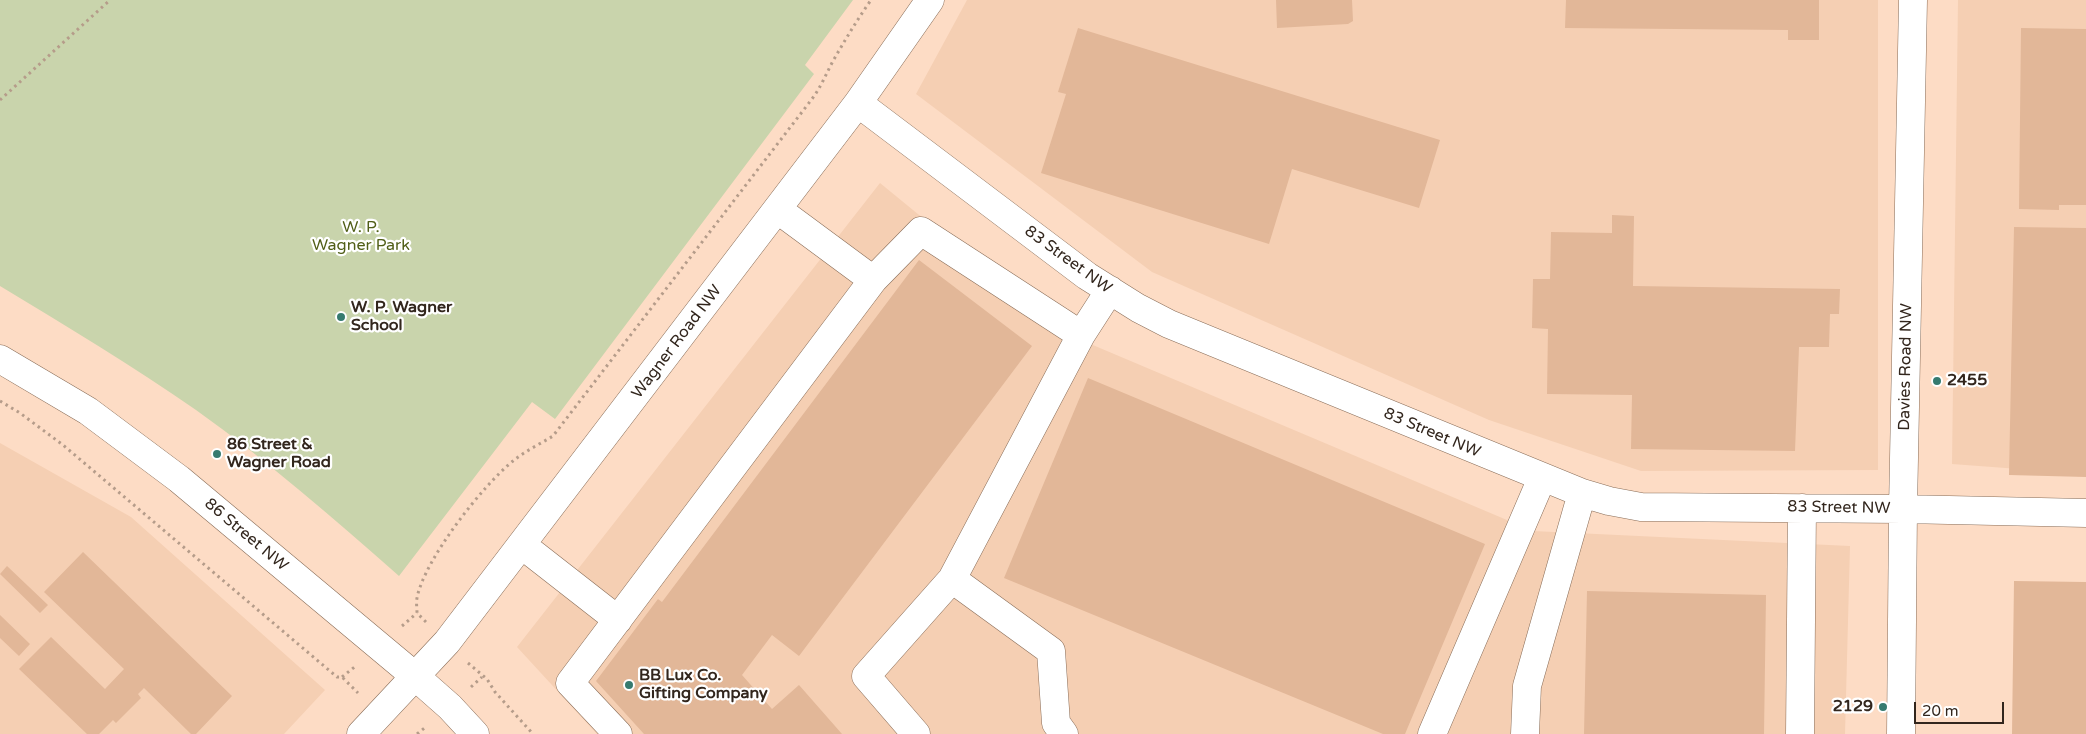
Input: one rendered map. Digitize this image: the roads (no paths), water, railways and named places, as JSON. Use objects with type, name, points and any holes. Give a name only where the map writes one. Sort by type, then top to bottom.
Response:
[{"type":"street","name":"Wagner Road NW","points":[[361,734],[447,642],[858,103],[930,0]]},
{"type":"street","name":"Davies Road NW","points":[[1901,734],[1903,509],[1913,0]]},
{"type":"street","name":"83 Street NW","points":[[858,103],[1087,276],[1169,324],[1582,493],[1609,501],[1641,506],[2086,513]]},
{"type":"street","points":[[777,209],[873,280]]},
{"type":"street","points":[[618,734],[570,683],[873,280],[921,231],[1081,335]]},
{"type":"street","points":[[916,734],[866,676],[952,579],[1081,335],[1110,290]]},
{"type":"street","name":"86 Street NW","points":[[0,359],[88,411],[179,479],[416,677],[450,707],[475,734]]},
{"type":"street","points":[[1432,734],[1542,478]]},
{"type":"street","points":[[1525,734],[1527,686],[1582,493]]},
{"type":"street","points":[[1800,734],[1802,508]]},
{"type":"street","points":[[522,545],[618,620]]},
{"type":"street","points":[[952,579],[1051,651],[1056,723],[1064,734]]},
{"type":"place","name":"W. P. Wagner School","points":[[341,317]]},
{"type":"place","name":"2455","points":[[1937,381]]},
{"type":"place","name":"86 Street & Wagner Road","points":[[217,454]]},
{"type":"place","name":"BB Lux Co. Gifting Company","points":[[629,685]]},
{"type":"place","name":"2129","points":[[1883,707]]},
{"type":"park label","name":"W. P. Wagner Park","points":[[361,237]]}]
